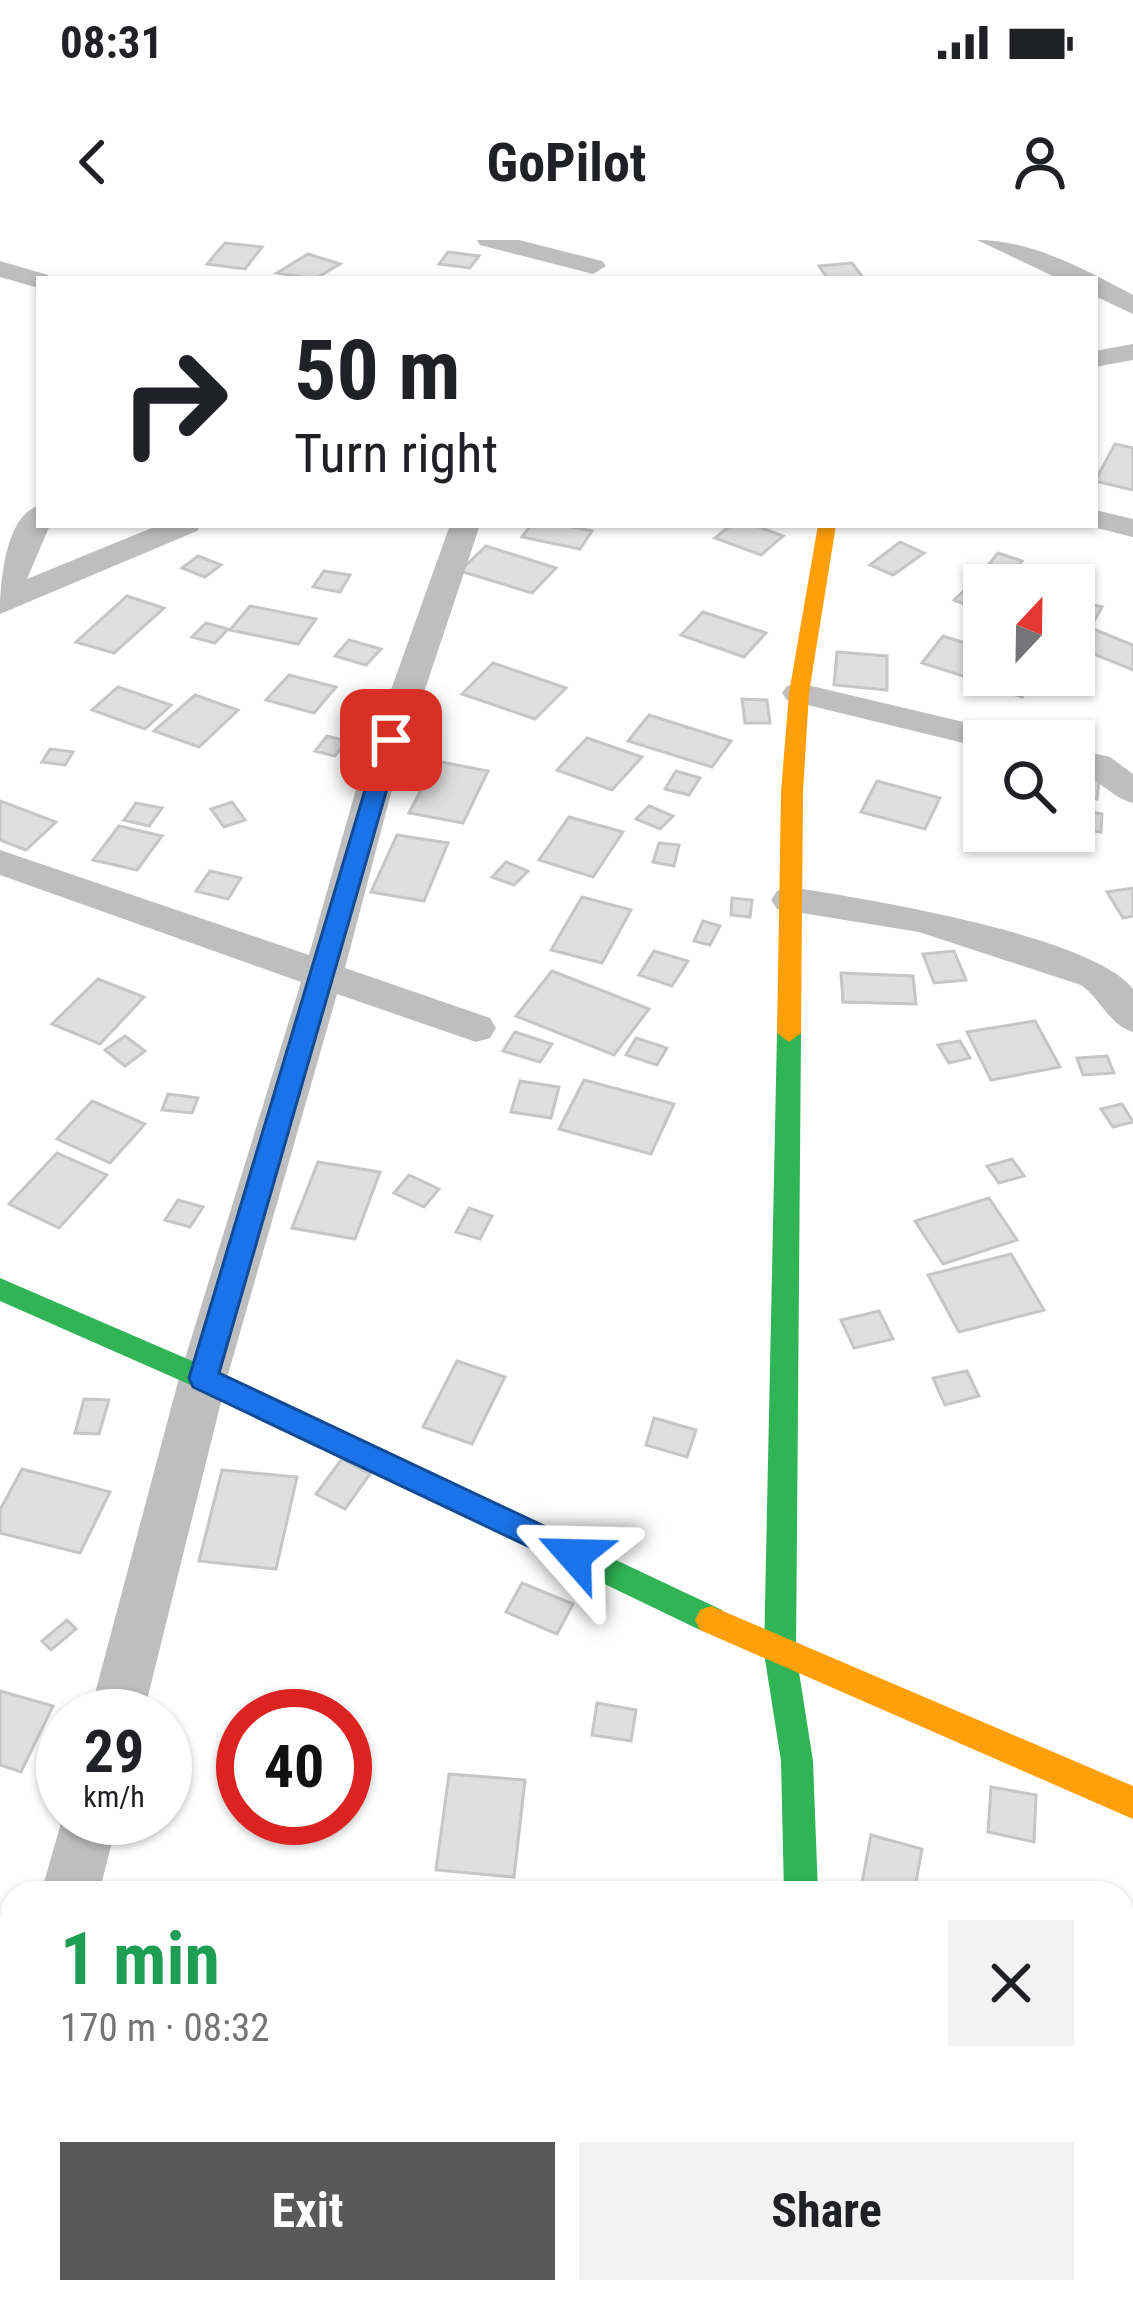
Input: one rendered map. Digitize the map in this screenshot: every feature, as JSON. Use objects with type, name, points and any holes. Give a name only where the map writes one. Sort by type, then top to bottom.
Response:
[{"type":"street","points":[[489,240],[592,266],[583,276]]},
{"type":"street","points":[[989,240],[1074,276]]},
{"type":"street","points":[[0,269],[36,279]]},
{"type":"street","points":[[1098,288],[1133,306]]},
{"type":"street","points":[[1098,358],[1133,352]]},
{"type":"street","points":[[1098,520],[1133,528]]},
{"type":"street","points":[[1,601],[36,522]]},
{"type":"street","points":[[1,601],[179,528]]},
{"type":"street","points":[[123,1689],[203,1378],[376,782],[464,528]]},
{"type":"street","points":[[801,1881],[797,1761],[780,1653],[790,900],[799,693],[826,528]]},
{"type":"street","points":[[799,693],[963,733]]},
{"type":"street","points":[[1095,760],[1133,748]]},
{"type":"street","points":[[1095,769],[1133,792]]},
{"type":"street","points":[[0,862],[476,1028]]},
{"type":"street","points":[[790,900],[922,920],[1121,980],[1133,1018]]},
{"type":"street","points":[[0,1289],[203,1378],[780,1653],[1133,1803]]},
{"type":"street","points":[[73,1881],[83,1845]]},
{"type":"building","points":[[225,243],[262,247],[245,269],[207,264]]},
{"type":"building","points":[[448,252],[479,256],[470,268],[439,264]]},
{"type":"building","points":[[308,254],[340,264],[320,276],[277,273]]},
{"type":"building","points":[[852,263],[862,276],[826,276],[819,266]]},
{"type":"building","points":[[1115,444],[1133,448],[1133,490],[1098,482]]},
{"type":"building","points":[[529,528],[592,531],[580,549],[522,537]]},
{"type":"building","points":[[727,528],[762,528],[783,536],[761,555],[715,538]]},
{"type":"building","points":[[900,542],[924,553],[893,575],[870,565]]},
{"type":"building","points":[[486,546],[556,568],[532,593],[460,571]]},
{"type":"building","points":[[998,553],[1022,561],[1020,564],[989,564]]},
{"type":"building","points":[[198,556],[221,565],[205,577],[182,568]]},
{"type":"building","points":[[324,571],[350,575],[340,592],[313,587]]},
{"type":"building","points":[[127,596],[164,608],[114,653],[76,642]]},
{"type":"building","points":[[250,606],[316,619],[298,644],[230,630]]},
{"type":"building","points":[[703,612],[766,633],[744,657],[681,635]]},
{"type":"building","points":[[206,623],[228,629],[215,643],[192,637]]},
{"type":"building","points":[[1095,630],[1133,645],[1133,670],[1095,655]]},
{"type":"building","points":[[943,636],[963,642],[963,676],[922,663]]},
{"type":"building","points":[[349,640],[381,649],[366,665],[335,656]]},
{"type":"building","points":[[837,652],[887,656],[887,690],[834,685]]},
{"type":"building","points":[[493,663],[566,688],[535,719],[462,694]]},
{"type":"building","points":[[289,675],[336,687],[314,713],[266,700]]},
{"type":"building","points":[[118,687],[171,705],[145,729],[92,710]]},
{"type":"building","points":[[195,695],[238,710],[199,747],[154,731]]},
{"type":"building","points":[[742,699],[767,700],[770,723],[745,723]]},
{"type":"building","points":[[649,715],[731,741],[712,767],[628,741]]},
{"type":"building","points":[[327,736],[346,741],[335,756],[315,751]]},
{"type":"building","points":[[587,738],[642,757],[612,790],[557,770]]},
{"type":"building","points":[[50,749],[73,752],[65,765],[42,762]]},
{"type":"building","points":[[436,761],[488,771],[463,823],[409,813]]},
{"type":"building","points":[[676,771],[700,778],[689,795],[665,789]]},
{"type":"building","points":[[877,781],[940,798],[925,829],[861,812]]},
{"type":"building","points":[[0,801],[56,822],[26,850],[0,840]]},
{"type":"building","points":[[232,802],[245,820],[224,827],[211,809]]},
{"type":"building","points":[[136,803],[162,808],[149,826],[124,820]]},
{"type":"building","points":[[649,806],[673,816],[660,829],[636,819]]},
{"type":"building","points":[[1095,813],[1102,814],[1101,832],[1095,831]]},
{"type":"building","points":[[569,817],[623,832],[593,877],[539,860]]},
{"type":"building","points":[[119,826],[162,836],[137,870],[93,860]]},
{"type":"building","points":[[397,835],[448,843],[424,901],[371,892]]},
{"type":"building","points":[[659,843],[679,845],[674,866],[653,862]]},
{"type":"building","points":[[506,862],[528,871],[514,885],[492,877]]},
{"type":"building","points":[[210,871],[241,878],[228,899],[196,891]]},
{"type":"building","points":[[1133,888],[1133,916],[1123,918],[1107,892]]},
{"type":"building","points":[[582,897],[631,910],[602,963],[551,950]]},
{"type":"building","points":[[732,898],[752,900],[750,917],[731,915]]},
{"type":"building","points":[[703,921],[720,926],[710,945],[694,941]]},
{"type":"building","points":[[654,951],[688,961],[672,986],[639,975]]},
{"type":"building","points":[[954,951],[966,980],[934,983],[923,954]]},
{"type":"building","points":[[552,971],[649,1009],[614,1055],[516,1016]]},
{"type":"building","points":[[841,973],[913,976],[916,1004],[843,1002]]},
{"type":"building","points":[[98,979],[144,997],[100,1044],[52,1024]]},
{"type":"building","points":[[1035,1021],[1060,1067],[991,1080],[967,1032]]},
{"type":"building","points":[[515,1032],[552,1044],[540,1062],[503,1051]]},
{"type":"building","points":[[125,1036],[145,1051],[125,1066],[105,1050]]},
{"type":"building","points":[[636,1038],[667,1048],[657,1065],[626,1055]]},
{"type":"building","points":[[960,1041],[970,1058],[949,1063],[938,1045]]},
{"type":"building","points":[[1107,1056],[1114,1073],[1083,1075],[1077,1058]]},
{"type":"building","points":[[584,1080],[674,1104],[651,1154],[559,1129]]},
{"type":"building","points":[[520,1081],[559,1087],[551,1118],[511,1112]]},
{"type":"building","points":[[168,1094],[198,1098],[192,1113],[162,1110]]},
{"type":"building","points":[[92,1101],[145,1124],[110,1163],[57,1139]]},
{"type":"building","points":[[1122,1104],[1133,1122],[1113,1127],[1101,1109]]},
{"type":"building","points":[[57,1153],[107,1175],[59,1228],[9,1204]]},
{"type":"building","points":[[1012,1159],[1024,1176],[999,1183],[987,1166]]},
{"type":"building","points":[[318,1162],[380,1172],[355,1239],[292,1228]]},
{"type":"building","points":[[409,1175],[439,1189],[424,1207],[394,1193]]},
{"type":"building","points":[[989,1198],[1017,1240],[943,1264],[915,1221]]},
{"type":"building","points":[[178,1200],[203,1207],[190,1227],[165,1220]]},
{"type":"building","points":[[469,1208],[492,1216],[480,1239],[456,1232]]},
{"type":"building","points":[[1011,1254],[1044,1310],[959,1332],[928,1275]]},
{"type":"building","points":[[879,1311],[893,1339],[854,1348],[841,1320]]},
{"type":"building","points":[[457,1361],[505,1377],[472,1444],[423,1427]]},
{"type":"building","points":[[967,1371],[979,1396],[945,1405],[933,1378]]},
{"type":"building","points":[[84,1399],[109,1400],[99,1434],[75,1433]]},
{"type":"building","points":[[654,1418],[696,1430],[687,1457],[646,1445]]},
{"type":"building","points":[[342,1459],[370,1474],[345,1509],[316,1494]]},
{"type":"building","points":[[22,1469],[110,1492],[80,1553],[0,1533],[0,1510]]},
{"type":"building","points":[[222,1470],[297,1477],[276,1569],[199,1561]]},
{"type":"building","points":[[522,1583],[573,1604],[557,1634],[506,1612]]},
{"type":"building","points":[[67,1620],[76,1629],[51,1650],[42,1641]]},
{"type":"building","points":[[0,1691],[36,1701],[36,1741],[21,1772],[0,1765]]},
{"type":"building","points":[[597,1703],[636,1710],[631,1741],[592,1735]]},
{"type":"building","points":[[449,1774],[525,1780],[514,1877],[436,1870]]},
{"type":"building","points":[[991,1787],[1036,1795],[1034,1842],[988,1832]]},
{"type":"building","points":[[871,1835],[922,1849],[916,1881],[862,1881]]},
{"type":"traffic: fast","points":[[789,1033],[780,1653],[797,1761],[801,1881]]},
{"type":"traffic: fast","points":[[0,1289],[203,1378],[711,1620]]},
{"type":"traffic: slow","points":[[789,1033],[792,792],[799,693],[826,528]]},
{"type":"traffic: slow","points":[[711,1620],[1133,1803]]},
{"type":"route","points":[[391,740],[203,1378],[574,1555]]}]
